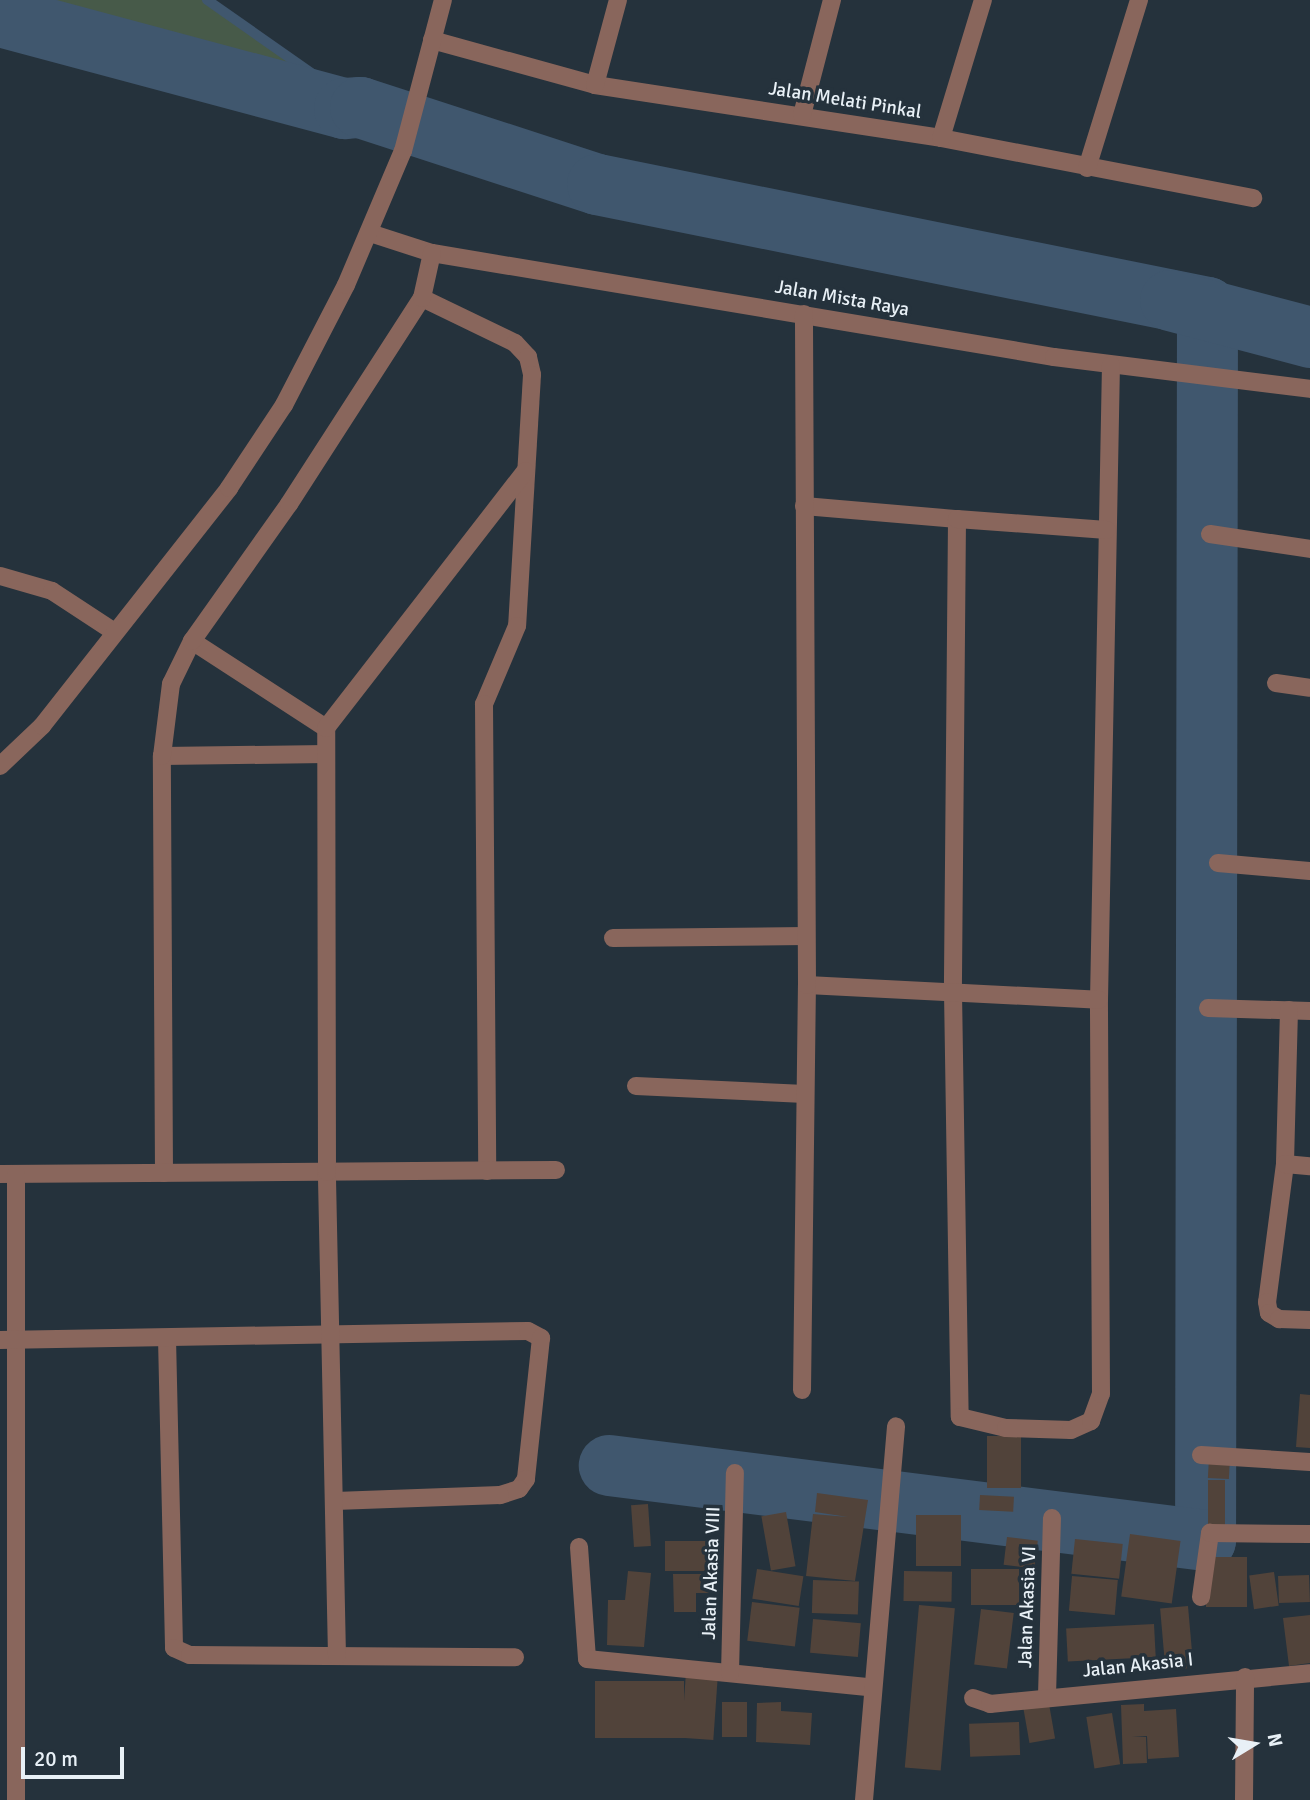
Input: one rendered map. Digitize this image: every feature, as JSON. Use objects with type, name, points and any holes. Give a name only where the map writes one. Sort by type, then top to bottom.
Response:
[{"type":"street","points":[[0,766],[41,726],[113,631],[229,488],[284,405],[370,233],[403,152],[443,0]]},
{"type":"street","points":[[595,85],[618,0]]},
{"type":"street","points":[[802,115],[832,0]]},
{"type":"street","points":[[942,138],[983,0]]},
{"type":"street","points":[[1087,168],[1139,0]]},
{"type":"street","name":"Jalan Melati Pinkal","points":[[432,40],[595,85],[942,138],[1253,198]]},
{"type":"street","name":"Jalan Mista Raya","points":[[370,233],[432,253],[1111,365],[1310,389]]},
{"type":"street","points":[[164,1173],[162,756],[171,684],[192,641],[289,504],[422,298],[432,253]]},
{"type":"street","points":[[422,298],[514,343],[528,357],[532,375],[517,626],[484,704],[487,1171]]},
{"type":"street","points":[[802,1390],[807,985],[804,314]]},
{"type":"street","points":[[957,519],[953,992],[960,1417],[1006,1428],[1071,1430],[1091,1421],[1101,1394],[1099,1000],[1111,365]]},
{"type":"street","points":[[337,1656],[327,1172],[326,728],[525,471]]},
{"type":"street","points":[[804,506],[1107,530]]},
{"type":"street","points":[[1210,534],[1310,549]]},
{"type":"street","points":[[0,576],[52,591],[113,631]]},
{"type":"street","points":[[192,641],[326,728]]},
{"type":"street","points":[[1276,683],[1310,688]]},
{"type":"street","points":[[162,756],[326,754]]},
{"type":"street","points":[[1218,863],[1310,871]]},
{"type":"street","points":[[613,938],[806,936]]},
{"type":"street","points":[[807,985],[1099,1000]]},
{"type":"street","points":[[1208,1008],[1310,1011]]},
{"type":"street","points":[[1289,1010],[1285,1164],[1269,1312],[1279,1319],[1310,1320]]},
{"type":"street","points":[[636,1086],[805,1094]]},
{"type":"street","points":[[1285,1164],[1310,1166]]},
{"type":"street","points":[[16,1800],[8,1653],[8,1174],[556,1170]]},
{"type":"street","points":[[8,1340],[528,1331],[542,1345],[526,1479],[519,1489],[500,1494],[335,1501]]},
{"type":"street","points":[[167,1338],[174,1648],[190,1655],[514,1657]]},
{"type":"street","points":[[864,1800],[870,1687],[896,1426]]},
{"type":"street","points":[[1201,1454],[1310,1462]]},
{"type":"street","name":"Jalan Akasia VIII","points":[[730,1673],[735,1473]]},
{"type":"street","name":"Jalan Akasia VI","points":[[1047,1696],[1052,1518]]},
{"type":"street","points":[[1201,1597],[1210,1533],[1310,1534]]},
{"type":"street","points":[[579,1547],[587,1659],[870,1687]]},
{"type":"street","name":"Jalan Akasia I","points":[[973,1699],[990,1704],[1245,1676],[1310,1673]]},
{"type":"street","points":[[1244,1800],[1245,1676]]},
{"type":"green space","points":[[0,0],[207,0],[350,96],[418,97],[401,148],[343,108],[0,16]]},
{"type":"building","points":[[1300,1394],[1310,1395],[1310,1448],[1296,1447]]},
{"type":"building","points":[[987,1436],[1021,1436],[1021,1488],[987,1488]]},
{"type":"building","points":[[1209,1457],[1230,1458],[1229,1479],[1208,1478]]},
{"type":"building","points":[[1208,1480],[1225,1480],[1225,1526],[1208,1526]]},
{"type":"building","points":[[817,1493],[868,1500],[855,1581],[806,1576],[813,1514],[848,1517],[815,1512]]},
{"type":"building","points":[[980,1495],[1014,1497],[1013,1512],[979,1510]]},
{"type":"building","points":[[648,1504],[651,1546],[634,1547],[631,1505]]},
{"type":"building","points":[[786,1512],[796,1566],[771,1571],[761,1516]]},
{"type":"building","points":[[916,1515],[961,1515],[961,1566],[916,1566]]},
{"type":"building","points":[[1130,1534],[1181,1541],[1172,1603],[1121,1596]]},
{"type":"building","points":[[1007,1537],[1038,1541],[1034,1569],[1004,1565]]},
{"type":"building","points":[[1075,1539],[1123,1544],[1119,1579],[1071,1574]]},
{"type":"building","points":[[665,1541],[709,1541],[709,1571],[665,1571]]},
{"type":"building","points":[[1206,1557],[1247,1557],[1247,1607],[1206,1607]]},
{"type":"building","points":[[757,1569],[803,1576],[799,1606],[752,1599]]},
{"type":"building","points":[[971,1569],[1019,1569],[1019,1605],[971,1605]]},
{"type":"building","points":[[628,1571],[651,1573],[644,1647],[607,1645],[608,1600],[625,1600]]},
{"type":"building","points":[[904,1571],[952,1572],[951,1602],[903,1601]]},
{"type":"building","points":[[1274,1572],[1279,1606],[1254,1609],[1249,1575]]},
{"type":"building","points":[[673,1574],[715,1574],[715,1593],[696,1593],[696,1612],[674,1612]]},
{"type":"building","points":[[1309,1575],[1310,1602],[1279,1603],[1278,1576]]},
{"type":"building","points":[[1072,1576],[1118,1580],[1115,1615],[1069,1611]]},
{"type":"building","points":[[813,1580],[859,1582],[858,1615],[812,1613]]},
{"type":"building","points":[[752,1602],[800,1608],[795,1647],[747,1641]]},
{"type":"building","points":[[919,1605],[955,1608],[941,1771],[905,1767]]},
{"type":"building","points":[[1188,1606],[1193,1668],[1166,1670],[1160,1608]]},
{"type":"building","points":[[981,1609],[1014,1613],[1007,1669],[974,1665]]},
{"type":"building","points":[[1310,1615],[1310,1663],[1289,1666],[1283,1618]]},
{"type":"building","points":[[813,1619],[861,1623],[858,1657],[810,1653]]},
{"type":"building","points":[[1154,1624],[1156,1657],[1068,1662],[1066,1629]]},
{"type":"building","points":[[686,1672],[718,1674],[713,1740],[681,1738]]},
{"type":"building","points":[[595,1681],[684,1681],[684,1738],[595,1738]]},
{"type":"building","points":[[722,1702],[747,1702],[747,1737],[722,1737]]},
{"type":"building","points":[[781,1702],[781,1711],[812,1713],[810,1745],[756,1742],[757,1703]]},
{"type":"building","points":[[1049,1704],[1055,1738],[1029,1743],[1023,1709]]},
{"type":"building","points":[[1144,1704],[1144,1711],[1176,1709],[1179,1757],[1148,1759],[1147,1736],[1132,1737],[1146,1737],[1147,1763],[1123,1764],[1121,1705]]},
{"type":"building","points":[[1112,1713],[1120,1764],[1094,1768],[1086,1717]]},
{"type":"building","points":[[1019,1722],[1020,1755],[970,1757],[969,1724]]},
{"type":"waterway","points":[[0,16],[344,108],[360,107],[207,0]]},
{"type":"waterway","points":[[0,16],[344,108],[360,107],[597,184],[1207,307],[1205,1540],[609,1465]]},
{"type":"waterway","points":[[1170,300],[1310,337]]}]
